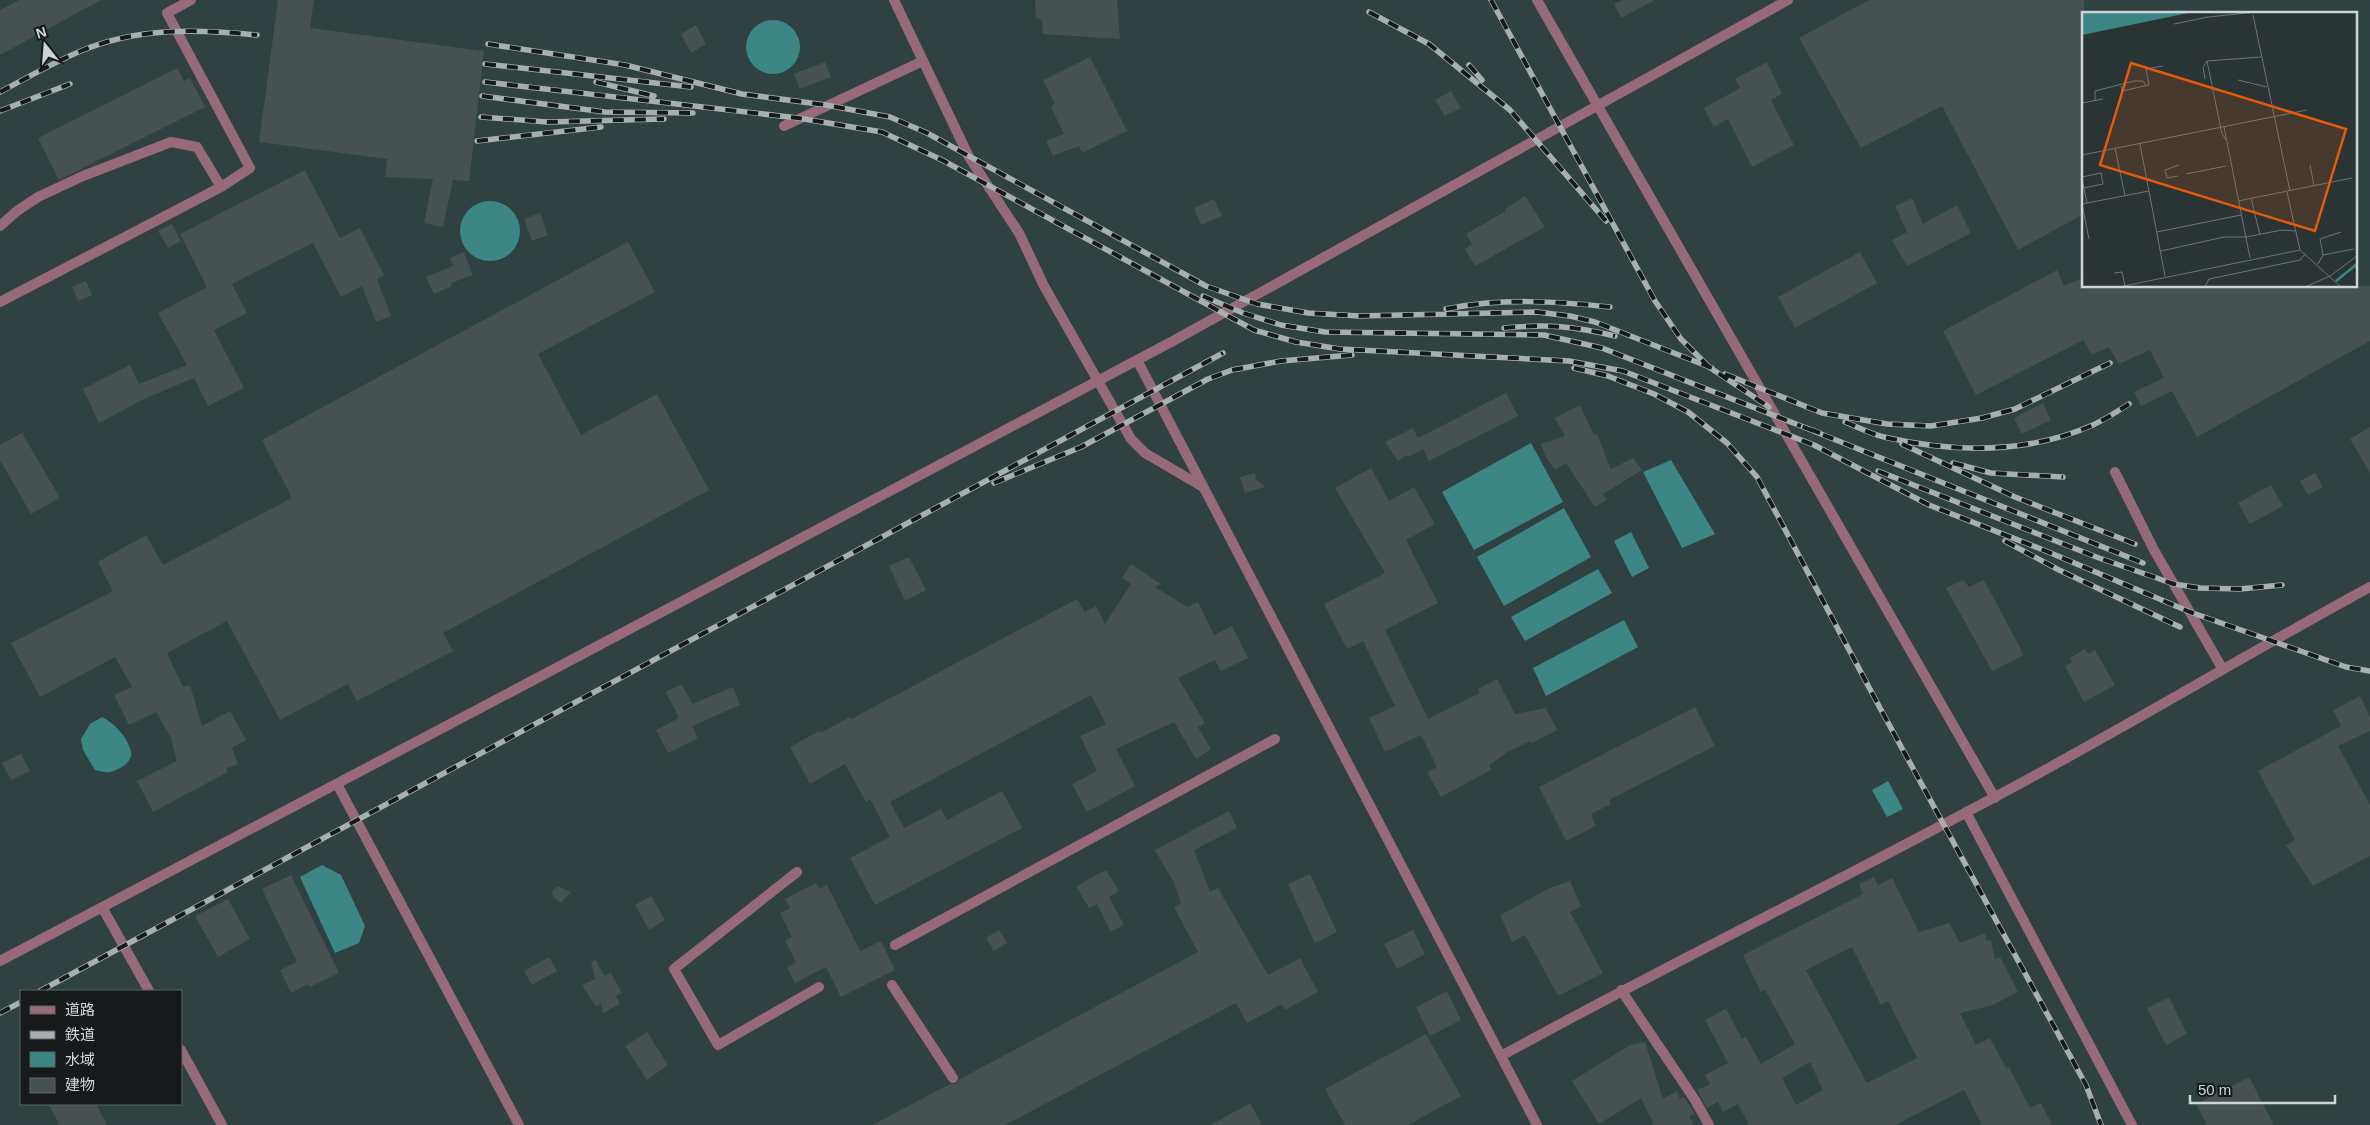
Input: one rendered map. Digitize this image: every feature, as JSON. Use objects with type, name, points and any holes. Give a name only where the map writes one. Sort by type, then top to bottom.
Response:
[{"type":"street","points":[[0,302],[221,187],[250,168],[167,13],[191,0]]},
{"type":"street","points":[[894,0],[969,158],[1018,233],[1044,286],[1131,439],[1145,453],[1203,487]]},
{"type":"street","points":[[1537,0],[1995,798]]},
{"type":"street","points":[[0,960],[337,784],[1136,360],[1788,0]]},
{"type":"street","points":[[784,126],[923,61]]},
{"type":"street","points":[[0,226],[17,211],[38,197],[83,176],[171,142],[197,147],[221,187]]},
{"type":"street","points":[[1136,360],[1537,1125]]},
{"type":"street","points":[[2115,472],[2154,550],[2222,668]]},
{"type":"street","points":[[1500,1056],[1621,990],[1995,798],[2222,668],[2370,588]]},
{"type":"street","points":[[895,945],[1275,739]]},
{"type":"street","points":[[337,784],[518,1125]]},
{"type":"street","points":[[1966,812],[2132,1125]]},
{"type":"street","points":[[796,872],[674,969],[718,1045],[819,987]]},
{"type":"street","points":[[102,907],[148,990]]},
{"type":"street","points":[[892,985],[953,1078]]},
{"type":"street","points":[[1621,990],[1695,1100],[1709,1125]]},
{"type":"street","points":[[182,1052],[222,1125]]},
{"type":"shaded area","points":[[0,0],[2370,0],[2370,1125],[0,1125]]},
{"type":"water","points":[[773,20],[783,22],[792,28],[798,37],[800,47],[798,57],[792,66],[783,72],[773,74],[763,72],[754,66],[748,57],[746,47],[748,37],[754,28],[763,22]]},
{"type":"water","points":[[490,201],[507,206],[515,214],[520,231],[515,248],[507,256],[490,261],[473,256],[465,248],[460,231],[465,214],[473,206]]},
{"type":"water","points":[[1531,443],[1563,502],[1474,550],[1442,492]]},
{"type":"water","points":[[1671,460],[1715,534],[1682,548],[1643,472]]},
{"type":"water","points":[[1564,508],[1591,557],[1504,606],[1477,557]]},
{"type":"water","points":[[1631,532],[1649,568],[1632,577],[1614,541]]},
{"type":"water","points":[[1598,569],[1612,593],[1525,641],[1511,617]]},
{"type":"water","points":[[1624,620],[1638,647],[1546,696],[1533,668]]},
{"type":"water","points":[[102,717],[120,731],[127,741],[131,752],[130,759],[125,765],[108,772],[95,770],[83,750],[81,739],[90,724]]},
{"type":"water","points":[[1888,781],[1903,809],[1887,817],[1872,790]]},
{"type":"water","points":[[322,865],[341,875],[365,926],[359,943],[335,953],[300,877]]},
{"type":"building","points":[[19,0],[101,0],[0,55],[0,10]]},
{"type":"building","points":[[278,0],[314,0],[310,28],[484,51],[469,181],[453,180],[443,227],[424,223],[433,179],[385,177],[387,159],[259,142]]},
{"type":"building","points":[[1035,0],[1117,0],[1120,39],[1043,34],[1042,20],[1036,18]]},
{"type":"building","points":[[1623,0],[1655,0],[1621,18],[1614,4]]},
{"type":"building","points":[[1869,0],[2084,0],[2084,12],[2082,12],[2082,215],[2018,250],[1942,106],[1861,148],[1799,38]]},
{"type":"building","points":[[696,25],[706,44],[691,53],[681,34]]},
{"type":"building","points":[[1090,57],[1127,131],[1082,153],[1079,146],[1053,156],[1046,141],[1064,134],[1051,107],[1055,104],[1043,80]]},
{"type":"building","points":[[825,62],[831,77],[800,89],[794,74]]},
{"type":"building","points":[[1767,62],[1782,94],[1771,100],[1794,145],[1752,167],[1728,119],[1714,127],[1704,108],[1740,88],[1735,79]]},
{"type":"building","points":[[177,68],[184,81],[190,78],[205,107],[59,180],[38,138]]},
{"type":"building","points":[[1451,91],[1461,108],[1445,116],[1435,100]]},
{"type":"building","points":[[305,170],[340,238],[360,228],[384,275],[377,279],[391,316],[376,322],[362,286],[341,297],[313,243],[232,284],[247,313],[214,330],[244,388],[208,406],[194,378],[146,398],[99,423],[83,389],[130,365],[139,384],[187,365],[158,313],[207,287],[180,234]]},
{"type":"building","points":[[1525,196],[1545,227],[1475,266],[1465,249],[1472,244],[1466,234],[1506,211],[1505,209]]},
{"type":"building","points":[[1912,198],[1923,224],[1957,205],[1971,233],[1907,266],[1892,240],[1907,232],[1895,206]]},
{"type":"building","points":[[1214,199],[1222,216],[1201,225],[1194,208]]},
{"type":"building","points":[[540,213],[548,235],[532,241],[524,219]]},
{"type":"building","points":[[172,224],[181,241],[168,248],[158,231]]},
{"type":"building","points":[[628,242],[655,292],[538,354],[581,435],[657,394],[709,490],[443,633],[453,651],[357,701],[348,684],[280,720],[227,621],[167,653],[183,687],[190,685],[202,726],[230,711],[246,740],[232,748],[238,764],[226,769],[228,772],[153,812],[137,781],[177,761],[171,738],[156,712],[129,725],[114,695],[132,687],[115,657],[40,697],[11,643],[113,591],[98,562],[146,535],[163,565],[292,498],[262,440]]},
{"type":"building","points":[[464,252],[473,275],[451,283],[452,286],[434,294],[426,277],[453,266],[450,258]]},
{"type":"building","points":[[1860,252],[1877,283],[1795,328],[1778,297]]},
{"type":"building","points":[[2057,270],[2064,286],[2082,278],[2082,288],[2358,288],[2358,286],[2370,286],[2370,341],[2197,437],[2172,391],[2141,406],[2134,392],[2164,378],[2150,350],[2119,364],[2109,347],[2092,355],[2083,340],[1976,395],[1943,331]]},
{"type":"building","points":[[86,281],[92,295],[78,301],[72,287]]},
{"type":"building","points":[[1506,393],[1518,416],[1429,461],[1423,449],[1408,457],[1407,455],[1398,461],[1385,442],[1413,428],[1418,438]]},
{"type":"building","points":[[2043,403],[2051,420],[2022,434],[2014,418]]},
{"type":"building","points":[[1580,405],[1594,435],[1597,434],[1611,469],[1633,458],[1642,470],[1603,494],[1607,500],[1595,507],[1566,463],[1555,470],[1545,455],[1541,444],[1565,436],[1555,418]]},
{"type":"building","points":[[2370,427],[2370,473],[2350,439]]},
{"type":"building","points":[[22,433],[60,498],[31,514],[0,460],[0,445]]},
{"type":"building","points":[[1371,468],[1389,501],[1414,487],[1435,524],[1406,540],[1438,603],[1385,630],[1428,719],[1480,693],[1478,689],[1497,679],[1515,714],[1546,708],[1557,730],[1532,743],[1530,741],[1505,753],[1489,765],[1491,770],[1441,797],[1427,772],[1437,767],[1421,735],[1385,752],[1369,718],[1395,706],[1363,641],[1347,649],[1324,604],[1385,573],[1335,488]]},
{"type":"building","points":[[1255,473],[1256,479],[1265,487],[1245,493],[1240,477]]},
{"type":"building","points":[[2315,473],[2323,487],[2308,495],[2300,481]]},
{"type":"building","points":[[2271,485],[2283,506],[2250,524],[2238,503]]},
{"type":"building","points":[[909,557],[926,590],[905,601],[889,566]]},
{"type":"building","points":[[1131,564],[1161,584],[1155,587],[1187,607],[1198,602],[1214,635],[1232,626],[1248,658],[1221,671],[1215,660],[1178,678],[1205,723],[1198,727],[1211,749],[1196,759],[1174,722],[1116,749],[1135,786],[1087,812],[1072,784],[1097,771],[1080,736],[1106,724],[1091,695],[890,802],[904,828],[941,809],[947,820],[1002,791],[1022,828],[875,905],[850,858],[890,837],[870,799],[866,802],[845,764],[810,784],[790,747],[819,731],[820,733],[850,717],[851,719],[1077,599],[1085,612],[1096,606],[1105,624],[1131,584],[1122,578]]},
{"type":"building","points":[[1963,580],[1969,587],[1984,580],[2024,655],[1992,671],[1946,588]]},
{"type":"building","points":[[2085,649],[2088,654],[2095,650],[2115,685],[2084,702],[2065,666],[2072,662],[2070,658]]},
{"type":"building","points":[[682,684],[692,704],[733,687],[740,705],[692,726],[698,738],[668,753],[656,730],[679,718],[666,692]]},
{"type":"building","points":[[2360,696],[2370,717],[2370,731],[2338,746],[2370,805],[2370,856],[2313,886],[2286,845],[2295,840],[2258,771],[2341,726],[2333,710]]},
{"type":"building","points":[[1695,707],[1715,746],[1609,800],[1611,804],[1591,814],[1596,826],[1566,841],[1539,787]]},
{"type":"building","points":[[21,754],[30,771],[11,780],[2,763]]},
{"type":"building","points":[[1229,811],[1237,828],[1194,850],[1210,892],[1218,888],[1268,975],[1300,958],[1318,992],[1285,1010],[1282,1004],[1247,1023],[1236,1003],[1005,1125],[872,1125],[950,1084],[956,1084],[960,1079],[1198,952],[1174,907],[1181,903],[1174,883],[1155,850]]},
{"type":"building","points":[[1106,870],[1119,891],[1109,897],[1124,925],[1111,932],[1097,904],[1089,908],[1076,886]]},
{"type":"building","points":[[1310,874],[1337,932],[1315,943],[1288,884]]},
{"type":"building","points":[[291,875],[339,973],[310,987],[308,984],[291,993],[280,970],[297,962],[262,889]]},
{"type":"building","points":[[1874,877],[1878,885],[1892,878],[1919,932],[1949,923],[1960,943],[1985,933],[1987,941],[1991,940],[1995,959],[2000,957],[2018,992],[1993,1005],[1960,1013],[1976,1045],[1990,1038],[2006,1068],[2009,1067],[2030,1108],[2041,1103],[2052,1125],[1982,1125],[1964,1090],[1895,1125],[1749,1125],[1738,1104],[1723,1112],[1718,1102],[1707,1108],[1697,1090],[1710,1084],[1705,1075],[1728,1063],[1705,1020],[1726,1009],[1742,1039],[1746,1037],[1761,1064],[1795,1044],[1765,990],[1761,992],[1743,955],[1863,894],[1859,884]],"holes":[[[1852,947],[1881,1005],[1888,1001],[1917,1058],[1867,1083],[1806,970]],[[1810,1062],[1823,1090],[1796,1105],[1782,1078]]]},
{"type":"building","points":[[1570,881],[1581,906],[1570,912],[1603,973],[1558,996],[1525,935],[1512,942],[1500,915],[1550,888]]},
{"type":"building","points":[[816,883],[819,889],[827,885],[860,951],[881,941],[895,970],[841,997],[826,967],[795,983],[787,967],[796,962],[785,941],[792,937],[780,913],[790,908],[785,899]]},
{"type":"building","points":[[558,886],[571,892],[561,903],[553,897],[552,891]]},
{"type":"building","points":[[651,896],[665,920],[649,930],[635,905]]},
{"type":"building","points":[[228,899],[250,939],[218,957],[195,916]]},
{"type":"building","points":[[999,930],[1007,943],[994,951],[986,938]]},
{"type":"building","points":[[1413,930],[1425,954],[1397,969],[1384,944]]},
{"type":"building","points":[[549,957],[557,971],[532,985],[524,971]]},
{"type":"building","points":[[596,960],[604,976],[611,973],[622,993],[616,996],[620,1004],[603,1013],[601,1004],[596,1007],[582,985],[595,979],[591,962]]},
{"type":"building","points":[[1447,991],[1461,1020],[1430,1036],[1416,1007]]},
{"type":"building","points":[[2169,997],[2187,1034],[2166,1045],[2147,1008]]},
{"type":"building","points":[[647,1032],[668,1065],[647,1080],[625,1046]]},
{"type":"building","points":[[1426,1034],[1461,1096],[1408,1125],[1345,1125],[1325,1089]]},
{"type":"building","points":[[1645,1042],[1663,1099],[1677,1091],[1680,1099],[1684,1097],[1695,1114],[1689,1116],[1694,1125],[1654,1125],[1641,1098],[1599,1124],[1572,1081],[1630,1045]]},
{"type":"building","points":[[2249,1077],[2274,1125],[2207,1125],[2196,1104]]},
{"type":"building","points":[[1250,1103],[1262,1125],[1211,1125]]},
{"type":"building","points":[[49,1105],[97,1105],[107,1125],[60,1125]]},
{"type":"railway","points":[[1491,0],[1655,301],[1681,339],[1709,367],[1769,407]]},
{"type":"railway","points":[[1369,12],[1429,44],[1510,110],[1606,221]]},
{"type":"railway","points":[[0,92],[71,55],[103,43],[124,38],[146,34],[190,31],[257,35]]},
{"type":"railway","points":[[488,44],[625,65],[742,94],[826,105],[890,117],[927,133],[1206,286],[1257,304],[1308,313],[1359,316],[1537,312],[1570,316],[1595,322],[1712,368]]},
{"type":"railway","points":[[485,64],[691,87]]},
{"type":"railway","points":[[1469,65],[1482,80]]},
{"type":"railway","points":[[485,82],[798,118],[882,132],[942,160],[1254,330],[1296,342],[1340,349],[1569,361],[1623,371],[1814,445],[1929,505],[2046,551],[2190,612],[2346,667],[2370,671]]},
{"type":"railway","points":[[596,82],[654,96]]},
{"type":"railway","points":[[0,111],[70,84]]},
{"type":"railway","points":[[482,96],[605,112],[693,113]]},
{"type":"railway","points":[[481,117],[547,122],[664,119]]},
{"type":"railway","points":[[477,141],[601,127]]},
{"type":"railway","points":[[1203,296],[1243,313],[1281,325],[1325,332],[1544,335],[1602,348],[1801,426]]},
{"type":"railway","points":[[1446,309],[1507,302],[1568,303],[1610,307]]},
{"type":"railway","points":[[1504,328],[1560,327],[1615,336]]},
{"type":"railway","points":[[42,990],[1223,353]]},
{"type":"railway","points":[[994,483],[1081,447],[1208,379],[1232,370],[1281,361],[1352,355]]},
{"type":"railway","points":[[1725,374],[1822,413],[1887,424],[1931,426],[1982,418],[2015,409],[2110,363]]},
{"type":"railway","points":[[1574,368],[1608,376],[1654,394],[1688,412],[1727,443],[1757,477],[1880,708],[2086,1085],[2101,1125]]},
{"type":"railway","points":[[1845,422],[1879,436],[1910,442],[1963,448],[1990,448],[2016,446],[2068,434],[2098,423],[2129,404]]},
{"type":"railway","points":[[1820,433],[1801,426],[2143,563]]},
{"type":"railway","points":[[1902,444],[2015,497],[2135,544]]},
{"type":"railway","points":[[1953,463],[1991,473],[2063,477]]},
{"type":"railway","points":[[1878,471],[2099,558],[2174,584],[2200,588],[2240,589],[2282,585]]},
{"type":"railway","points":[[2005,541],[2059,570],[2180,627]]},
{"type":"railway","points":[[0,1013],[20,1003]]}]
